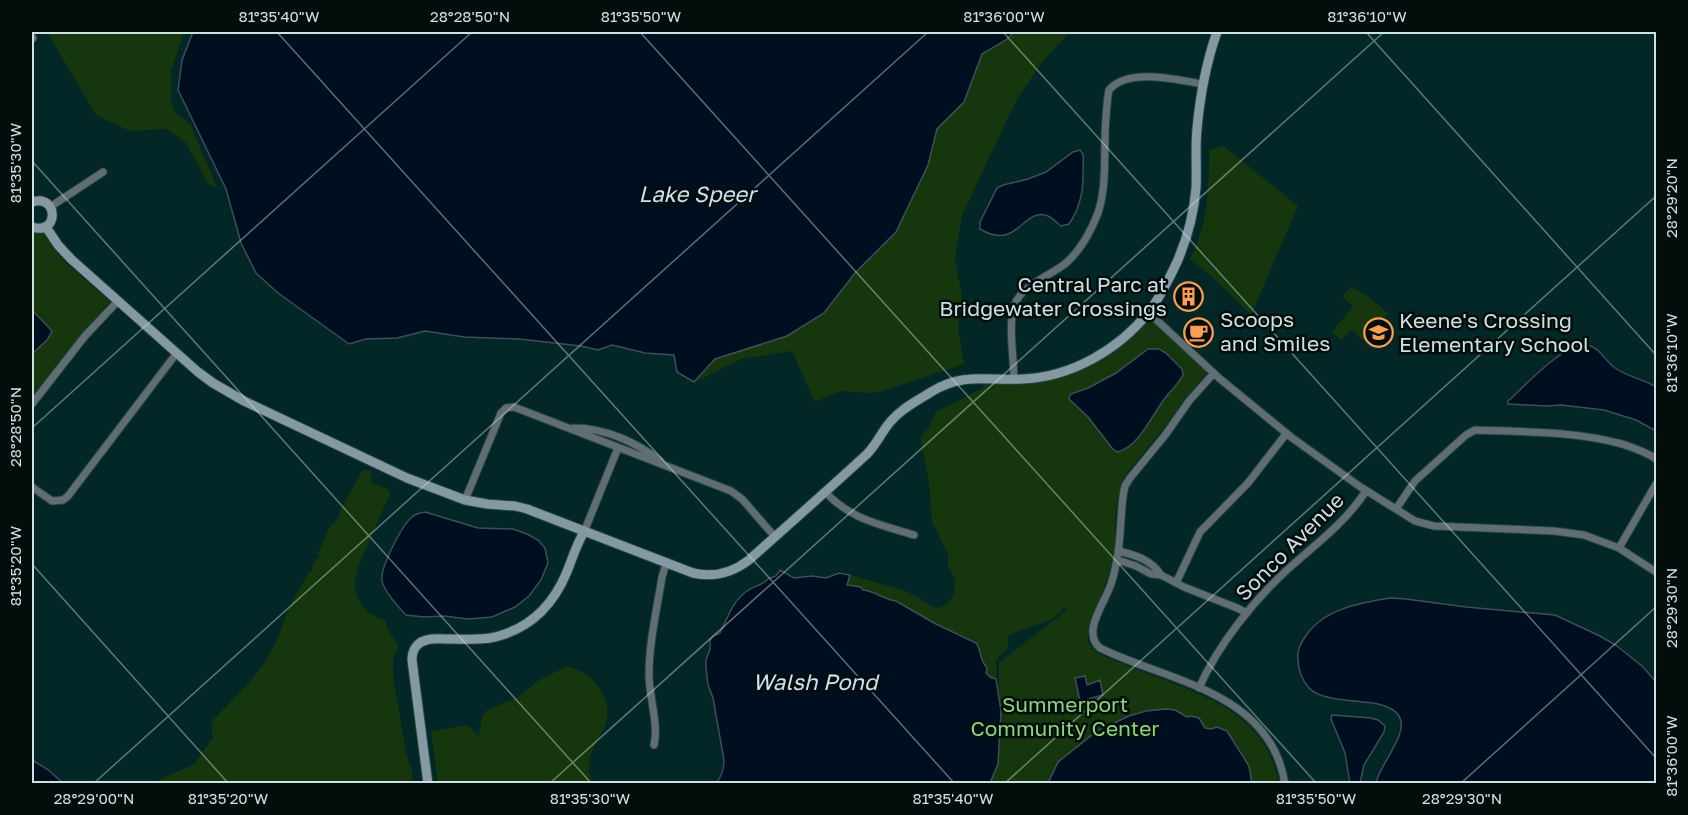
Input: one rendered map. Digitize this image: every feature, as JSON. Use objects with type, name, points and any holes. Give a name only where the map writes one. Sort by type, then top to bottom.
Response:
[{"type":"street","points":[[46,227],[71,259],[176,354],[213,383],[244,401],[392,472],[465,500],[521,508],[699,575],[726,573],[744,564],[871,450],[898,414],[934,390],[966,378],[1014,380],[1049,375],[1073,368],[1116,344],[1148,312],[1176,265],[1191,221],[1196,189],[1196,138],[1203,84],[1217,32]]},
{"type":"street","points":[[1014,380],[1012,324],[1015,304],[1026,290],[1061,266],[1076,252],[1089,233],[1098,212],[1104,183],[1104,135],[1109,90],[1118,83],[1146,77],[1203,84]]},
{"type":"street","points":[[50,207],[103,172]]},
{"type":"street","points":[[32,228],[46,227],[52,218],[50,207],[44,202],[33,199]]},
{"type":"street","points":[[32,404],[86,336],[118,301]]},
{"type":"street","points":[[1148,312],[1214,373],[1286,434],[1366,491],[1415,521],[1428,526],[1564,532],[1594,538],[1619,548],[1656,572]]},
{"type":"street","points":[[32,487],[52,501],[63,500],[68,496],[176,354]]},
{"type":"street","points":[[1214,373],[1127,482],[1123,496],[1118,560],[1111,585],[1093,626],[1092,635],[1094,642],[1104,650],[1199,688],[1232,704],[1258,726],[1268,740],[1277,755],[1286,783]]},
{"type":"street","points":[[465,500],[499,417],[506,408],[518,407],[734,492],[775,537]]},
{"type":"street","points":[[572,428],[591,430],[621,438],[642,448],[664,464]]},
{"type":"street","points":[[1396,509],[1415,481],[1458,442],[1475,430],[1584,435],[1629,446],[1656,459]]},
{"type":"street","points":[[1176,583],[1200,532],[1248,483],[1286,434]]},
{"type":"street","points":[[428,783],[412,660],[414,650],[419,644],[429,639],[480,639],[501,636],[530,621],[544,609],[557,592],[618,448]]},
{"type":"street","points":[[1619,548],[1656,484]]},
{"type":"street","name":"Sonco Avenue","points":[[1199,688],[1211,663],[1247,613],[1277,580],[1341,522],[1366,491]]},
{"type":"street","points":[[825,492],[850,513],[914,535]]},
{"type":"street","points":[[1119,551],[1147,561],[1161,575],[1176,583],[1247,613]]},
{"type":"street","points":[[1118,560],[1154,575],[1161,575]]},
{"type":"street","points":[[654,745],[650,656],[666,564]]},
{"type":"green space","points":[[49,32],[184,32],[171,72],[171,101],[175,112],[190,124],[217,187],[209,185],[186,143],[167,129],[130,131],[96,115]]},
{"type":"green space","points":[[1014,32],[1070,32],[1043,61],[1017,99],[962,215],[955,259],[962,296],[958,328],[964,364],[880,392],[840,391],[815,402],[792,351],[741,359],[695,382],[723,352],[824,313],[855,273],[928,165],[937,129],[964,102],[982,53],[1006,41]]},
{"type":"green space","points":[[1224,146],[1298,206],[1251,315],[1190,259],[1204,219],[1209,178],[1209,150]]},
{"type":"green space","points":[[32,232],[43,233],[47,236],[56,252],[68,265],[111,300],[32,398]]},
{"type":"green space","points":[[1352,286],[1388,313],[1364,341],[1351,330],[1341,340],[1332,332],[1353,306],[1342,297]]},
{"type":"green space","name":"Summerport Community Center","points":[[1151,320],[1156,322],[1206,370],[1206,375],[1185,398],[1165,427],[1126,474],[1120,486],[1115,517],[1115,545],[1110,571],[1088,631],[1088,642],[1098,654],[1205,697],[1238,717],[1264,744],[1273,762],[1279,783],[990,783],[998,764],[999,663],[1067,610],[1064,607],[1053,618],[1010,636],[1008,648],[996,660],[996,679],[990,677],[986,672],[976,643],[934,623],[896,601],[890,601],[870,591],[847,585],[850,575],[906,591],[936,608],[942,607],[951,599],[955,578],[948,567],[948,556],[932,522],[929,483],[921,442],[921,436],[928,429],[936,412],[983,388],[984,382],[1061,376]]},
{"type":"green space","points":[[365,469],[372,472],[370,478],[372,483],[388,489],[390,494],[358,567],[355,587],[364,607],[386,622],[386,627],[397,643],[398,647],[393,658],[393,677],[406,752],[412,772],[412,783],[153,783],[194,764],[213,737],[211,725],[213,720],[262,667],[277,640],[289,607],[313,570],[316,559],[320,557],[318,554],[328,530],[338,518],[342,507]]},
{"type":"green space","points":[[569,667],[590,677],[599,688],[606,703],[607,716],[604,728],[589,760],[589,771],[594,783],[438,783],[431,731],[465,724],[479,736],[482,717],[487,710],[518,697],[539,680]]},
{"type":"water","name":"Lake Speer","points":[[193,32],[1014,32],[1006,40],[982,54],[964,102],[937,129],[928,165],[896,232],[855,273],[824,313],[787,336],[715,359],[694,382],[677,372],[674,355],[645,353],[612,345],[598,350],[519,339],[464,337],[425,331],[397,338],[366,339],[349,344],[278,293],[256,273],[241,243],[226,189],[178,90],[182,60]]},
{"type":"water","points":[[1080,150],[1083,154],[1082,190],[1079,204],[1069,224],[1061,226],[1045,215],[1037,215],[1011,233],[1003,235],[992,235],[980,229],[980,222],[997,188],[1046,172],[1073,152]]},
{"type":"water","points":[[32,310],[52,331],[47,340],[32,354]]},
{"type":"water","points":[[1585,344],[1602,354],[1611,365],[1620,371],[1656,387],[1656,431],[1636,420],[1604,410],[1561,405],[1508,404],[1508,401],[1534,376],[1555,359]]},
{"type":"water","points":[[1148,349],[1159,349],[1166,353],[1182,369],[1183,375],[1132,444],[1117,452],[1069,397],[1116,373]]},
{"type":"water","points":[[425,512],[478,528],[513,529],[538,540],[545,548],[548,563],[541,580],[529,596],[515,607],[492,617],[468,619],[406,615],[385,589],[382,574],[392,547],[403,529],[414,516]]},
{"type":"water","name":"Walsh Pond","points":[[780,570],[794,578],[812,576],[826,578],[839,573],[850,575],[847,585],[861,587],[863,590],[896,601],[934,623],[976,643],[987,668],[986,673],[996,679],[1001,711],[998,764],[990,783],[716,783],[722,773],[724,760],[706,668],[710,640],[720,633],[734,605],[742,595],[776,576]]},
{"type":"water","points":[[1390,598],[1555,615],[1617,646],[1643,667],[1656,682],[1656,783],[1376,783],[1397,740],[1401,723],[1399,716],[1392,709],[1382,705],[1330,698],[1318,694],[1309,688],[1302,678],[1298,652],[1313,627],[1332,614],[1354,605]]},
{"type":"water","points":[[1085,676],[1087,685],[1100,680],[1103,695],[1080,701],[1075,678]]},
{"type":"water","points":[[1166,709],[1175,710],[1187,717],[1199,718],[1205,728],[1217,727],[1227,731],[1249,766],[1252,783],[1048,783],[1058,762],[1097,731],[1129,716]]},
{"type":"water","points":[[1332,715],[1371,718],[1385,726],[1384,732],[1364,765],[1360,783],[1350,783],[1345,753],[1331,719]]},
{"type":"water","points":[[32,760],[47,769],[63,783],[32,783]]},
{"type":"place","name":"Central Parc at Bridgewater Crossings","points":[[1188,297]]},
{"type":"place","name":"Scoops and Smiles","points":[[1199,332]]},
{"type":"place","name":"Keene's Crossing Elementary School","points":[[1378,333]]}]
